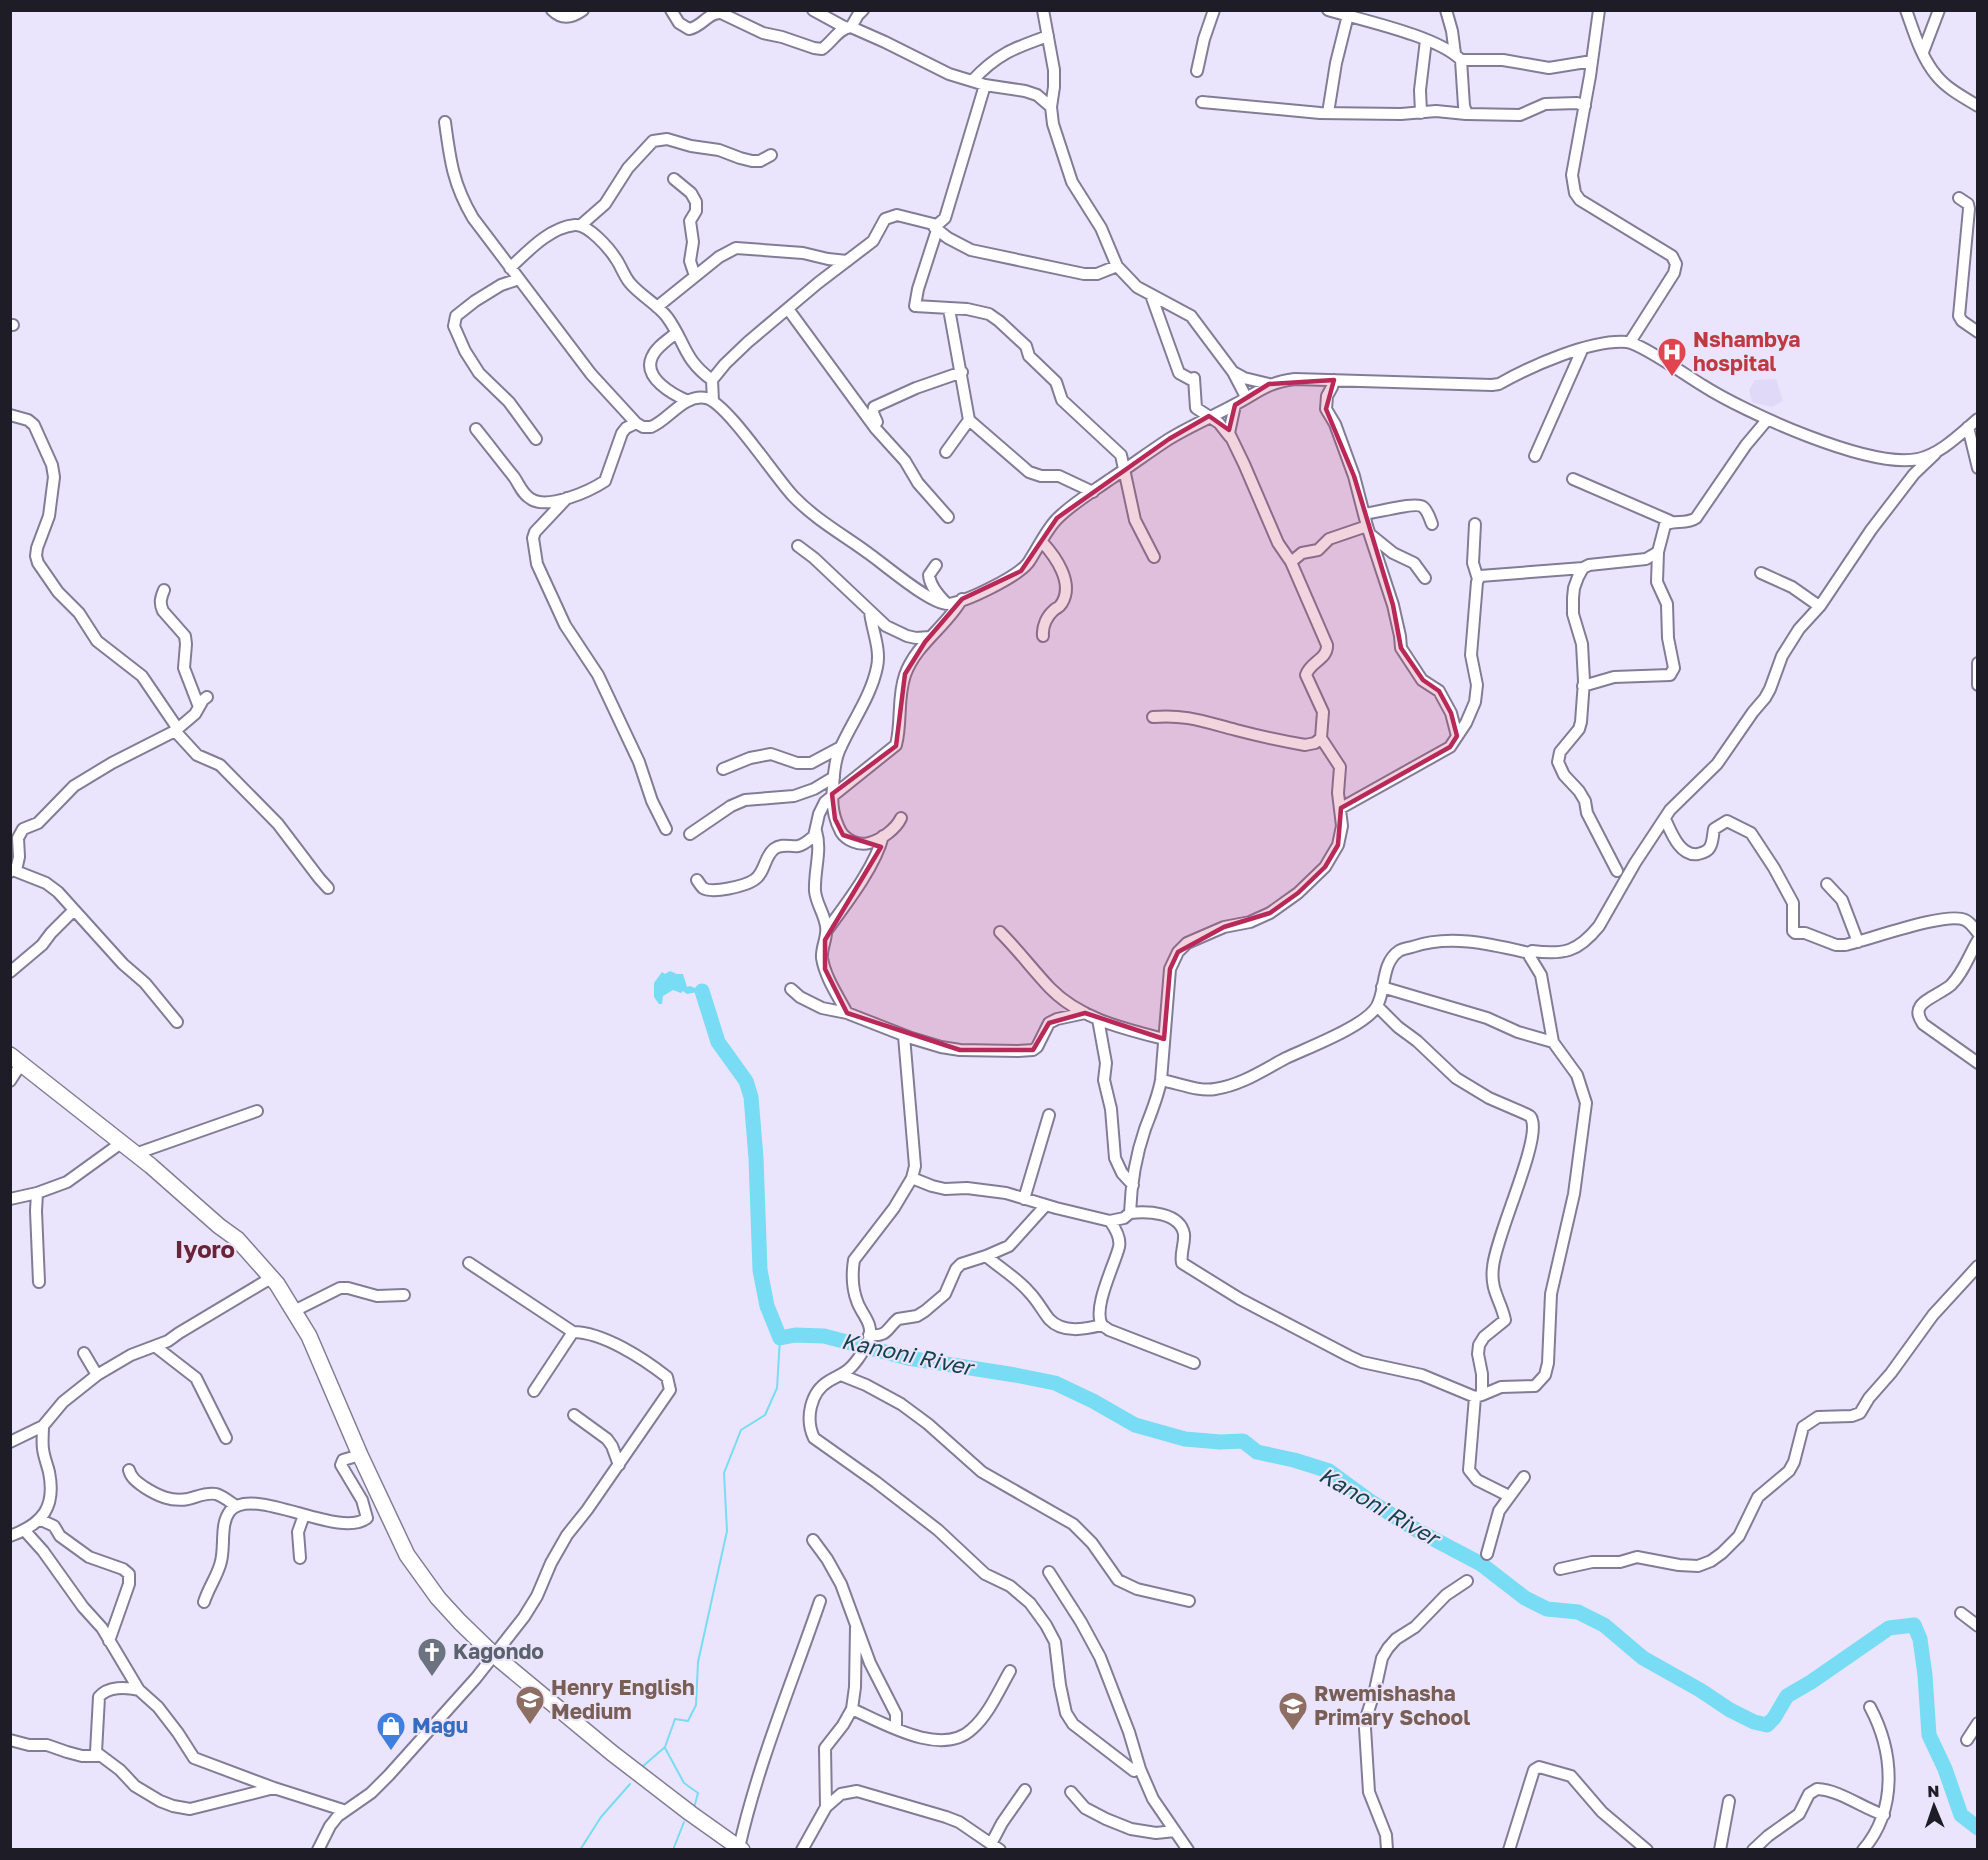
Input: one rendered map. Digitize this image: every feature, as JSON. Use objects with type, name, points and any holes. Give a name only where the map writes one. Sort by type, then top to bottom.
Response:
[{"type":"highway","points":[[16,1060],[135,1154],[237,1239],[271,1278],[309,1336],[396,1533],[419,1574],[452,1614],[494,1655],[612,1753],[741,1849]]},
{"type":"street","points":[[552,10],[559,17],[571,16],[583,10]]},
{"type":"street","points":[[671,10],[679,23],[689,29],[698,27],[713,14],[721,13],[763,33],[822,49],[848,28],[863,10]]},
{"type":"street","points":[[813,10],[949,74],[985,85],[1025,91],[1037,95],[1050,107]]},
{"type":"street","points":[[1043,10],[1054,70],[1054,87],[1050,107],[1053,124],[1072,182],[1101,228],[1117,266],[1137,287],[1191,316],[1229,369],[1244,378],[1269,384]]},
{"type":"street","points":[[1197,71],[1204,39],[1214,10]]},
{"type":"street","points":[[1328,10],[1348,13],[1426,40],[1458,57],[1503,60],[1550,68],[1592,61]]},
{"type":"street","points":[[1446,10],[1458,57],[1466,114]]},
{"type":"street","points":[[1599,10],[1586,106],[1572,175],[1575,193],[1580,200],[1672,256],[1676,264],[1674,273],[1630,342]]},
{"type":"street","points":[[1906,10],[1918,44],[1936,75],[1977,106]]},
{"type":"street","points":[[1923,52],[1939,10]]},
{"type":"street","points":[[1328,113],[1336,63],[1348,13]]},
{"type":"street","points":[[972,81],[994,59],[1005,52],[1048,36]]},
{"type":"street","points":[[1421,112],[1420,90],[1426,40]]},
{"type":"street","points":[[985,85],[945,218],[935,228],[914,304],[916,307],[978,311],[989,314],[1026,346],[1029,356],[1054,379],[1062,400],[1118,451],[1123,459],[1135,520],[1154,557]]},
{"type":"street","points":[[1202,102],[1328,113],[1436,111],[1520,116],[1545,104],[1586,106]]},
{"type":"street","points":[[445,122],[458,192],[486,237],[591,374],[636,423],[643,427],[656,425],[688,401],[705,398],[713,401],[793,495],[822,523],[866,551],[909,584],[934,599],[946,603],[962,599],[1015,575],[1026,565],[1057,518],[1169,439],[1209,416],[1235,405],[1269,384],[1295,379],[1492,385],[1499,384],[1529,367],[1582,350],[1609,342],[1630,342],[1767,420],[1825,442],[1878,457],[1916,459],[1935,454]]},
{"type":"street","points":[[581,225],[605,204],[628,168],[653,141],[667,139],[691,146],[719,150],[752,161],[760,161],[771,155]]},
{"type":"street","points":[[674,179],[691,193],[696,202],[696,211],[690,224],[693,242],[690,261],[695,276]]},
{"type":"street","points":[[1959,198],[1968,204],[1969,209],[1959,316],[1977,332]]},
{"type":"street","points":[[713,401],[712,380],[736,352],[818,283],[873,241],[887,217],[897,215],[935,228],[960,246],[971,250],[1084,274],[1103,272],[1117,266]]},
{"type":"street","points":[[510,268],[540,241],[555,232],[574,225],[581,225],[609,249],[629,281],[666,316],[691,361],[712,380]]},
{"type":"street","points":[[657,307],[719,257],[736,248],[803,253],[847,261]]},
{"type":"street","points":[[519,279],[501,285],[475,301],[456,316],[454,326],[465,351],[479,373],[509,402],[536,439]]},
{"type":"street","points":[[1151,295],[1179,374],[1190,379],[1194,378],[1196,408],[1224,428],[1232,438]]},
{"type":"street","points":[[788,309],[881,434],[905,461],[918,483],[948,518]]},
{"type":"street","points":[[949,309],[969,420],[1029,472],[1041,476],[1059,476],[1093,492]]},
{"type":"street","points":[[676,333],[652,357],[651,366],[653,374],[663,388],[688,401]]},
{"type":"street","points":[[1535,456],[1582,350]]},
{"type":"street","points":[[881,434],[873,413],[874,407],[916,388],[962,372]]},
{"type":"street","points":[[1233,372],[1246,397]]},
{"type":"street","points":[[1334,380],[1327,396],[1326,409],[1335,424],[1344,448],[1393,605],[1403,654],[1422,680],[1439,691],[1451,713],[1457,736]]},
{"type":"street","points":[[1130,1213],[1133,1185],[1145,1131],[1161,1080],[1170,969],[1178,952],[1187,943],[1224,927],[1250,922],[1270,913],[1298,892],[1325,867],[1338,845],[1342,826],[1338,793],[1340,767],[1321,738],[1323,712],[1306,675],[1308,670],[1325,654],[1327,645],[1291,562],[1278,543],[1229,433],[1235,405]]},
{"type":"street","points":[[10,415],[34,424],[52,465],[54,477],[47,521],[37,548],[38,563],[58,592],[79,613],[103,648],[142,676],[177,730],[197,755],[220,765],[278,824],[328,888]]},
{"type":"street","points":[[1161,1080],[1213,1090],[1232,1085],[1316,1046],[1356,1024],[1377,1006],[1392,958],[1399,951],[1418,944],[1439,940],[1464,940],[1529,953],[1532,951],[1560,953],[1577,947],[1592,935],[1635,862],[1670,810],[1717,764],[1765,698],[1782,656],[1792,639],[1819,606],[1871,530],[1914,474],[1977,418]]},
{"type":"street","points":[[946,452],[969,420]]},
{"type":"street","points":[[1573,479],[1670,521],[1692,521],[1746,445],[1767,420]]},
{"type":"street","points":[[476,429],[526,496],[533,501],[545,503],[567,498],[605,481],[622,433],[636,423]]},
{"type":"street","points":[[1968,427],[1977,468]]},
{"type":"street","points":[[567,498],[535,532],[533,538],[537,564],[565,625],[598,675],[639,762],[652,801],[666,829]]},
{"type":"street","points":[[1364,514],[1418,504],[1424,507],[1432,524]]},
{"type":"street","points":[[1583,686],[1614,677],[1670,675],[1672,672],[1674,668],[1668,638],[1667,603],[1657,582],[1658,552],[1663,530],[1670,521]]},
{"type":"street","points":[[1341,808],[1442,753],[1450,747],[1470,715],[1475,702],[1477,686],[1471,655],[1478,579],[1473,563],[1475,524]]},
{"type":"street","points":[[1291,562],[1300,554],[1318,550],[1329,539],[1369,531]]},
{"type":"street","points":[[1369,531],[1393,553],[1414,562],[1425,578]]},
{"type":"street","points":[[1042,542],[1055,556],[1060,566],[1064,575],[1065,591],[1061,604],[1053,610],[1044,624],[1043,636]]},
{"type":"street","points":[[798,546],[814,558],[886,626],[897,633],[916,638],[930,637]]},
{"type":"street","points":[[1478,579],[1484,575],[1583,568],[1595,563],[1646,559],[1658,552]]},
{"type":"street","points":[[936,565],[929,578],[934,589],[946,603]]},
{"type":"street","points":[[1583,568],[1576,582],[1573,598],[1575,620],[1582,644],[1583,686],[1580,726],[1560,752],[1558,762],[1564,775],[1580,791],[1587,813],[1617,871]]},
{"type":"street","points":[[1761,573],[1792,587],[1819,606]]},
{"type":"street","points":[[164,590],[160,599],[161,606],[185,636],[184,668],[199,707]]},
{"type":"street","points":[[697,880],[704,888],[712,890],[726,889],[754,880],[760,873],[768,855],[775,848],[803,844],[814,836],[821,807],[832,794],[896,745],[900,695],[905,674],[913,659],[962,599]]},
{"type":"street","points":[[870,612],[877,651],[877,669],[861,711],[841,747],[835,764],[832,794],[835,819],[843,835],[850,841],[868,843],[895,828],[902,818]]},
{"type":"street","points":[[1977,663],[1977,685]]},
{"type":"street","points":[[177,1022],[145,983],[123,964],[50,885],[12,871],[17,866],[18,838],[23,829],[38,823],[74,786],[112,763],[177,730],[194,716],[207,697]]},
{"type":"street","points":[[1153,717],[1183,716],[1305,745],[1315,743],[1321,738]]},
{"type":"street","points":[[723,769],[750,758],[771,754],[797,763],[811,763],[841,747]]},
{"type":"street","points":[[690,834],[730,806],[745,800],[794,796],[814,789],[834,777]]},
{"type":"street","points":[[1665,819],[1679,845],[1688,852],[1696,854],[1706,852],[1712,846],[1714,829],[1720,824],[1727,821],[1745,828],[1756,838],[1792,899],[1795,933],[1805,933],[1836,945],[1858,942],[1943,919],[1960,918],[1966,920],[1977,933]]},
{"type":"street","points":[[816,831],[819,856],[815,892],[827,930],[822,955],[825,969],[847,1013]]},
{"type":"street","points":[[827,930],[848,902],[878,852],[883,836]]},
{"type":"street","points":[[1827,884],[1842,900],[1858,942]]},
{"type":"street","points":[[10,972],[42,945],[74,910]]},
{"type":"street","points":[[1000,932],[1052,990],[1075,1008],[1134,1032],[1164,1039]]},
{"type":"street","points":[[1977,940],[1965,966],[1957,977],[1939,994],[1923,1003],[1918,1011],[1923,1024],[1977,1063]]},
{"type":"street","points":[[912,1178],[945,1189],[980,1189],[1110,1221],[1124,1218],[1130,1213],[1142,1212],[1177,1221],[1182,1227],[1184,1236],[1182,1263],[1240,1299],[1362,1362],[1422,1375],[1478,1396],[1501,1387],[1535,1386],[1545,1375],[1548,1363],[1551,1294],[1574,1194],[1586,1103],[1577,1075],[1553,1042],[1541,975],[1529,953]]},
{"type":"street","points":[[1382,987],[1487,1018],[1518,1032],[1553,1042]]},
{"type":"street","points":[[791,989],[800,997],[822,1008],[847,1013],[904,1036],[940,1047],[960,1050],[1029,1051],[1037,1047],[1049,1023],[1084,1012]]},
{"type":"street","points":[[1377,1006],[1456,1078],[1489,1098],[1530,1116],[1533,1122],[1531,1144],[1494,1255],[1493,1287],[1504,1320],[1484,1337],[1479,1345],[1478,1354],[1482,1374],[1468,1470],[1478,1479],[1509,1496]]},
{"type":"street","points":[[1098,1019],[1106,1063],[1104,1080],[1111,1109],[1114,1158],[1133,1185]]},
{"type":"street","points":[[904,1036],[915,1166],[912,1178],[894,1208],[854,1260],[856,1299],[868,1320],[869,1335],[857,1360],[850,1368],[819,1388],[813,1398],[809,1422],[814,1438],[871,1478],[938,1530],[985,1574],[1010,1586],[1030,1603],[1055,1642],[1066,1713],[1073,1724],[1134,1771]]},
{"type":"street","points":[[10,1081],[16,1060]]},
{"type":"street","points":[[135,1154],[257,1111]]},
{"type":"street","points":[[1024,1199],[1049,1115]]},
{"type":"street","points":[[10,1199],[37,1193],[75,1177],[121,1143]]},
{"type":"street","points":[[37,1193],[39,1282]]},
{"type":"street","points":[[869,1335],[881,1336],[898,1319],[916,1316],[926,1311],[945,1294],[956,1269],[961,1264],[986,1256],[1015,1241],[1046,1205]]},
{"type":"street","points":[[1110,1221],[1118,1235],[1120,1246],[1107,1277],[1101,1302],[1099,1316],[1102,1325],[1109,1330],[1194,1363]]},
{"type":"street","points":[[986,1256],[1016,1279],[1051,1321],[1066,1328],[1079,1330],[1102,1325]]},
{"type":"street","points":[[318,1850],[330,1826],[343,1810],[370,1793],[388,1775],[494,1655],[524,1617],[537,1596],[567,1534],[619,1465],[670,1390],[667,1377],[633,1354],[598,1336],[573,1332],[469,1263]]},
{"type":"street","points":[[1560,1569],[1592,1562],[1620,1562],[1637,1557],[1679,1565],[1698,1566],[1711,1561],[1739,1536],[1758,1497],[1789,1471],[1794,1462],[1803,1427],[1818,1417],[1852,1416],[1860,1413],[1933,1315],[1977,1266]]},
{"type":"street","points":[[10,1442],[44,1426],[63,1402],[97,1375],[131,1355],[156,1347],[271,1278]]},
{"type":"street","points":[[294,1311],[340,1288],[355,1289],[377,1296],[404,1295]]},
{"type":"street","points":[[534,1391],[573,1332]]},
{"type":"street","points":[[156,1347],[196,1378],[226,1438]]},
{"type":"street","points":[[84,1353],[97,1375]]},
{"type":"street","points":[[841,1375],[866,1385],[908,1409],[989,1476],[1072,1524],[1092,1543],[1118,1580],[1137,1589],[1189,1601]]},
{"type":"street","points":[[574,1415],[607,1439],[619,1465]]},
{"type":"street","points":[[11,1535],[25,1531],[41,1520],[46,1509],[51,1483],[42,1447],[44,1426]]},
{"type":"street","points":[[204,1602],[211,1581],[220,1566],[225,1524],[229,1512],[236,1506],[253,1503],[267,1504],[304,1515],[358,1523],[367,1518],[362,1500],[341,1465],[343,1460],[360,1455]]},
{"type":"street","points":[[129,1470],[130,1475],[137,1482],[168,1499],[179,1500],[201,1494],[217,1494],[236,1506]]},
{"type":"street","points":[[1487,1554],[1499,1511],[1524,1477]]},
{"type":"street","points":[[300,1558],[298,1532],[304,1515]]},
{"type":"street","points":[[41,1520],[54,1526],[60,1536],[89,1557],[123,1569],[129,1574],[129,1584],[109,1641]]},
{"type":"street","points":[[25,1531],[50,1559],[83,1607],[96,1620],[139,1690],[158,1707],[195,1758],[274,1788],[343,1810]]},
{"type":"street","points":[[813,1540],[827,1559],[849,1601],[856,1628],[870,1663],[896,1714],[896,1728]]},
{"type":"street","points":[[1049,1572],[1100,1657],[1153,1799],[1188,1850]]},
{"type":"street","points":[[1387,1850],[1387,1838],[1368,1788],[1365,1728],[1383,1658],[1396,1639],[1415,1627],[1446,1595],[1467,1581]]},
{"type":"street","points":[[741,1849],[757,1783],[790,1682],[820,1601]]},
{"type":"street","points":[[1961,1613],[1977,1626]]},
{"type":"street","points":[[826,1807],[825,1749],[852,1709],[855,1687],[856,1628]]},
{"type":"street","points":[[852,1709],[927,1740],[946,1741],[962,1737],[972,1729],[988,1709],[1010,1671]]},
{"type":"street","points":[[139,1690],[122,1687],[102,1692],[99,1697],[95,1746],[100,1756],[120,1770],[135,1786],[173,1806],[190,1809],[274,1788]]},
{"type":"street","points":[[1863,1850],[1884,1815],[1889,1777],[1888,1759],[1880,1728],[1869,1707]]},
{"type":"street","points":[[1967,1740],[1977,1723]]},
{"type":"street","points":[[10,1740],[29,1745],[47,1745],[82,1756],[100,1756]]},
{"type":"street","points":[[1510,1849],[1534,1770],[1539,1767],[1571,1776],[1602,1812],[1647,1850]]},
{"type":"street","points":[[1753,1850],[1768,1836],[1799,1815],[1809,1794],[1817,1789],[1835,1793],[1884,1815]]},
{"type":"street","points":[[802,1850],[826,1807],[841,1794],[862,1792],[946,1817],[958,1822],[995,1847],[1002,1822],[1025,1790]]},
{"type":"street","points":[[1071,1792],[1085,1808],[1122,1826],[1144,1832],[1175,1831]]},
{"type":"street","points":[[1720,1850],[1729,1801]]},
{"type":"highlighted area","points":[[1334,380],[1326,409],[1354,476],[1393,605],[1401,648],[1423,680],[1439,691],[1451,713],[1457,736],[1450,747],[1341,808],[1338,845],[1325,867],[1298,893],[1270,913],[1224,927],[1178,952],[1170,969],[1164,1039],[1085,1013],[1049,1023],[1033,1050],[960,1050],[847,1013],[825,969],[825,940],[881,847],[843,835],[835,819],[832,794],[896,746],[905,674],[925,642],[962,599],[1021,571],[1057,518],[1169,439],[1209,416],[1229,430],[1235,405],[1269,384]]},
{"type":"shaded area","points":[[1776,379],[1783,401],[1772,407],[1752,402],[1749,390],[1755,380]]},
{"type":"water","points":[[670,971],[683,974],[687,987],[702,991],[687,994],[673,990],[663,996],[662,1004],[659,1004],[654,997],[654,983],[662,972],[665,974]]},
{"type":"waterway","name":"Kanoni River","points":[[702,991],[718,1042],[746,1081],[751,1097],[756,1158],[760,1270],[767,1306],[780,1338],[795,1335],[824,1336],[908,1358],[1055,1383],[1135,1425],[1185,1439],[1243,1441],[1257,1452],[1329,1471],[1370,1501],[1413,1528],[1481,1564],[1525,1598],[1547,1609],[1578,1612],[1604,1625],[1643,1658],[1754,1722],[1767,1725],[1787,1696],[1889,1628],[1914,1625],[1920,1639],[1925,1675],[1929,1735],[1945,1769],[1961,1815],[1978,1828]]},
{"type":"waterway","points":[[642,1767],[665,1747],[675,1719],[688,1721],[696,1705],[698,1662],[727,1531],[724,1473],[741,1430],[765,1415],[777,1388],[780,1338]]},
{"type":"waterway","points":[[665,1748],[684,1783],[698,1793],[694,1808]]},
{"type":"waterway","points":[[580,1850],[601,1817],[630,1784]]},
{"type":"waterway","points":[[673,1850],[684,1822]]},
{"type":"place","name":"Nshambya hospital","points":[[1672,378]]},
{"type":"place","name":"Kagondo","points":[[432,1678]]},
{"type":"place","name":"Henry English Medium","points":[[530,1726]]},
{"type":"place","name":"Rwemishasha Primary School","points":[[1293,1732]]},
{"type":"place","name":"Magu","points":[[391,1752]]},
{"type":"district","name":"Iyoro","points":[[205,1250]]}]
